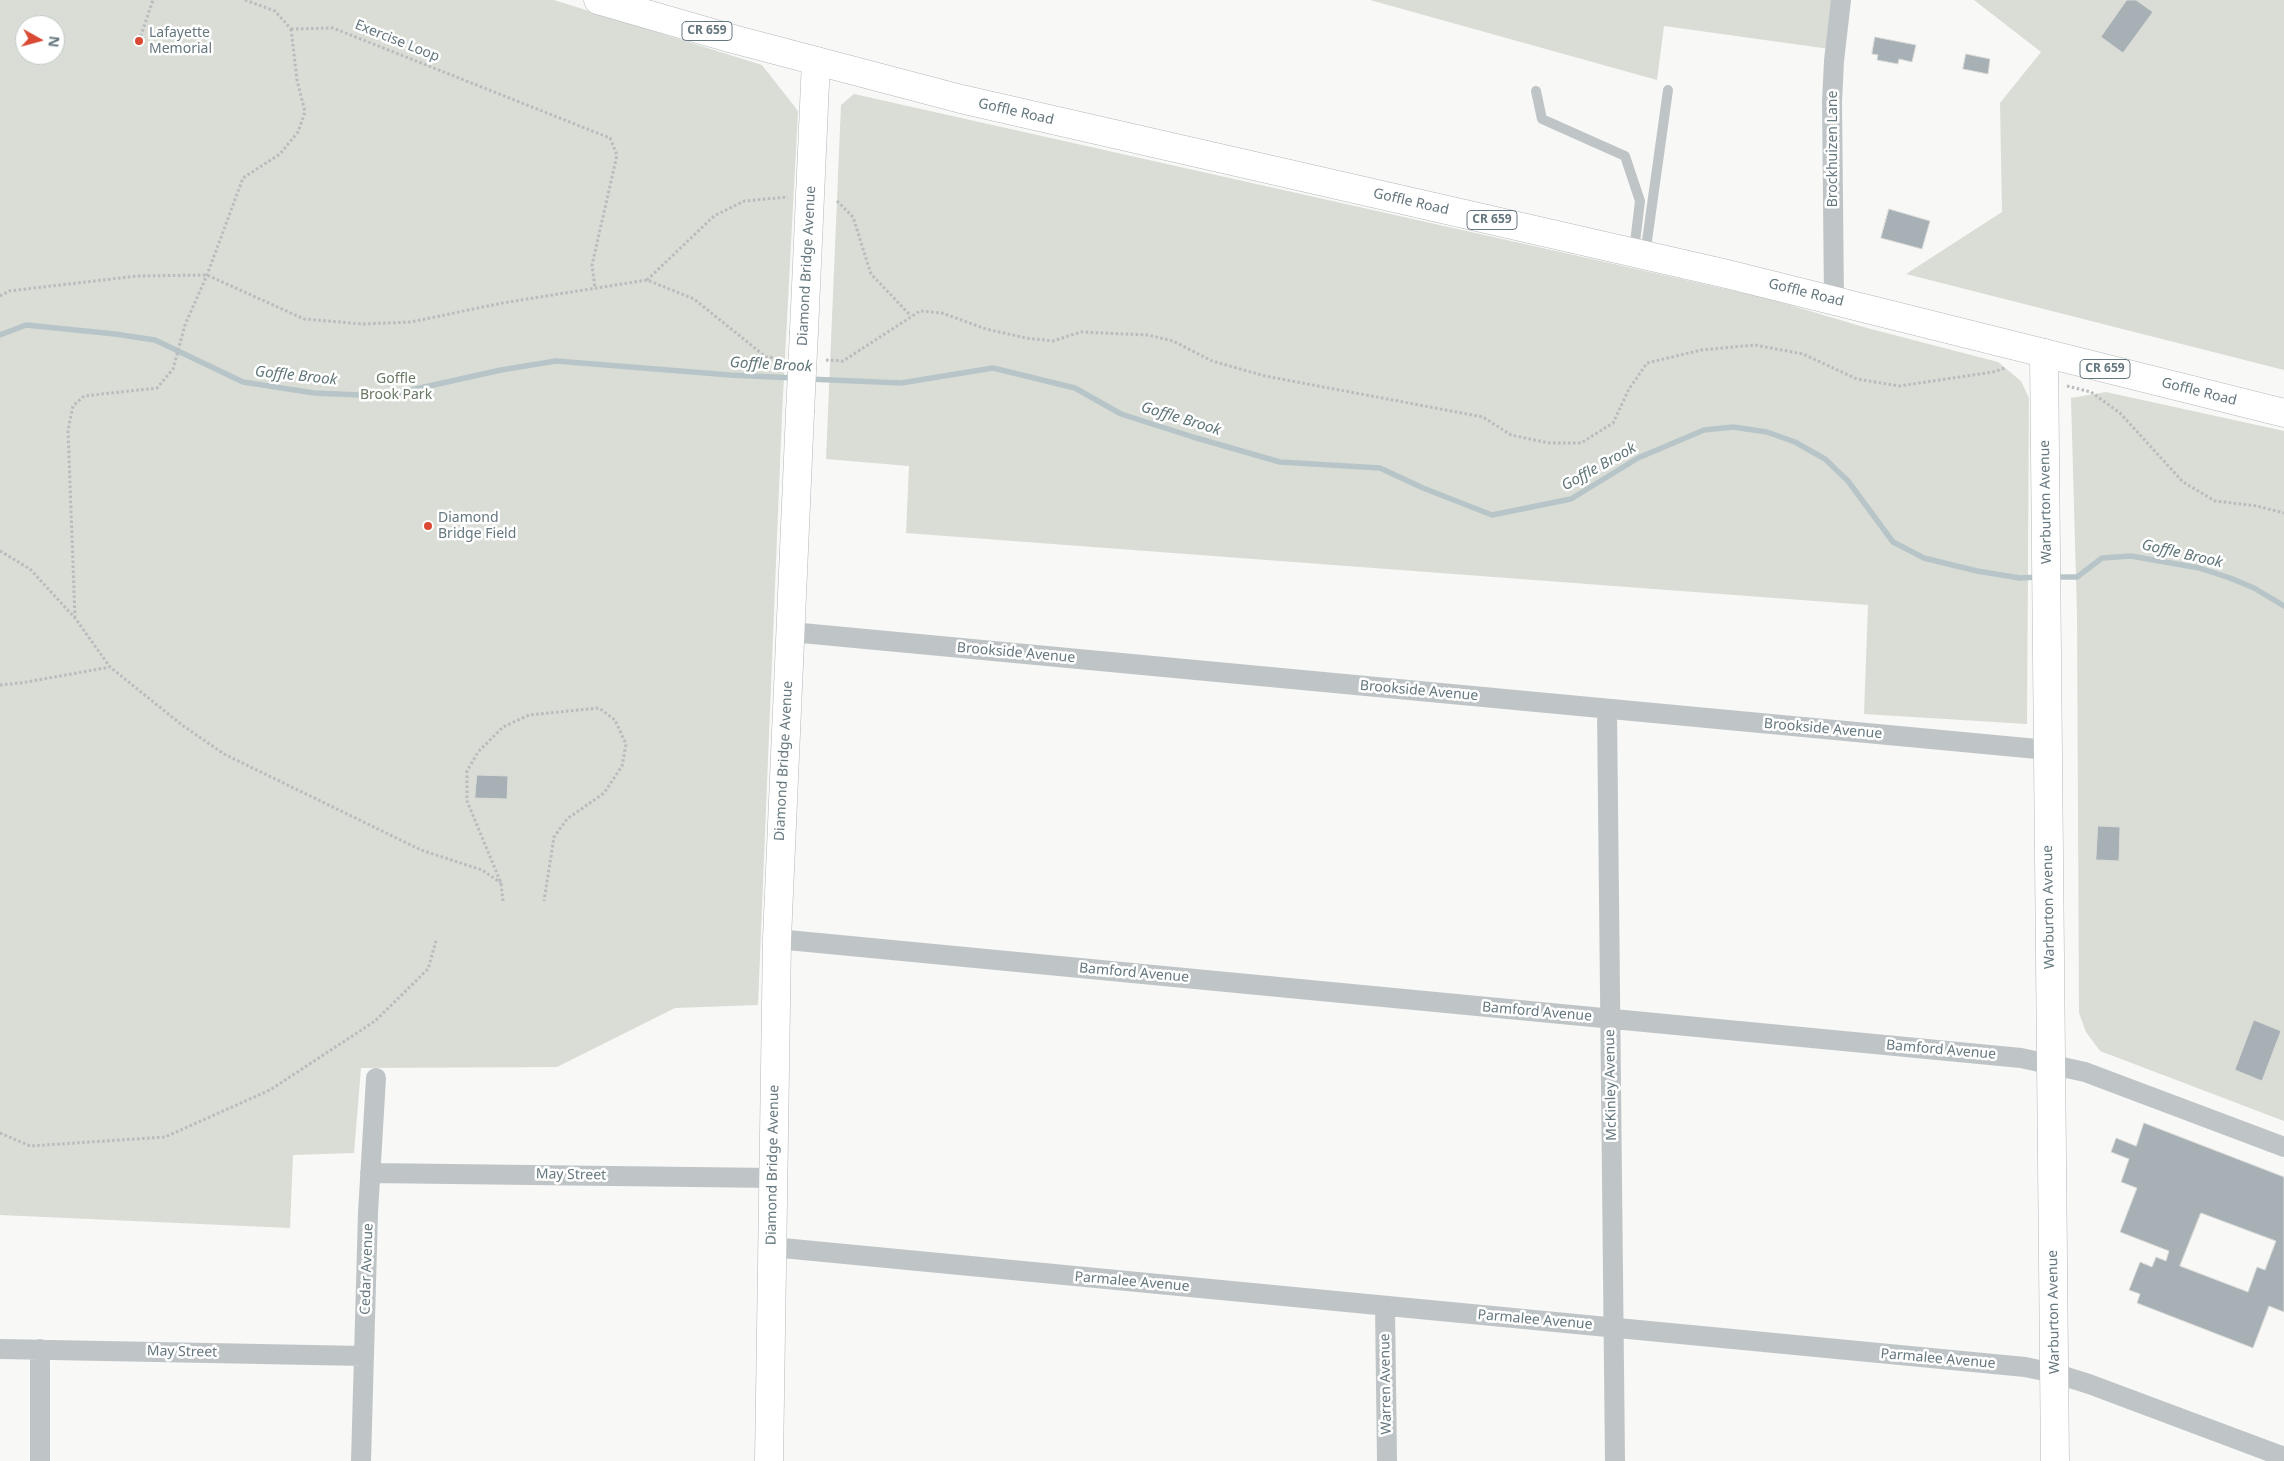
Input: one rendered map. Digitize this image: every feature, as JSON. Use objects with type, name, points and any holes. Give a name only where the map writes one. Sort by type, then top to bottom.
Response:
[{"type":"street","name":"Goffle Road","points":[[598,0],[816,61],[1019,113],[1834,299],[2044,367],[2284,413]]},
{"type":"street","name":"Brockhuizen Lane","points":[[1834,299],[1832,102],[1834,61],[1841,0]]},
{"type":"street","name":"Diamond Bridge Avenue","points":[[769,1461],[777,939],[816,61]]},
{"type":"street","name":"Warburton Avenue","points":[[2044,367],[2055,1461]]},
{"type":"street","name":"Brookside Avenue","points":[[791,632],[2048,750]]},
{"type":"street","name":"McKinley Avenue","points":[[1608,709],[1615,1461]]},
{"type":"street","name":"Bamford Avenue","points":[[777,939],[2021,1058],[2051,1063],[2085,1072],[2284,1147]]},
{"type":"street","name":"Cedar Avenue","points":[[361,1461],[370,1173],[376,1078]]},
{"type":"street","name":"May Street","points":[[370,1173],[773,1178]]},
{"type":"street","name":"Parmalee Avenue","points":[[772,1247],[2015,1366],[2054,1373],[2089,1384],[2284,1457]]},
{"type":"street","name":"Warren Avenue","points":[[1385,1306],[1386,1461]]},
{"type":"street","name":"May Street","points":[[0,1349],[364,1356]]},
{"type":"street","points":[[40,1349],[40,1461]]},
{"type":"lane","points":[[1640,254],[1668,90]]},
{"type":"lane","points":[[1536,91],[1542,119],[1625,156],[1640,201],[1640,254]]},
{"type":"path","points":[[139,42],[153,0]]},
{"type":"path","points":[[75,618],[68,430],[73,406],[84,396],[157,388],[173,369],[185,325],[207,275],[243,178],[280,154],[298,132],[305,112],[297,80],[291,29],[275,10],[245,0]]},
{"type":"path","name":"Exercise Loop","points":[[291,29],[333,28],[610,138],[618,155],[592,265],[595,289]]},
{"type":"path","points":[[647,280],[714,216],[744,201],[794,196]]},
{"type":"path","points":[[837,201],[853,216],[871,274],[911,316]]},
{"type":"path","points":[[0,296],[9,291],[137,276],[207,275],[304,319],[363,324],[412,322],[502,302],[647,280],[694,299],[766,357],[786,358]]},
{"type":"path","points":[[824,360],[843,361],[920,310],[942,313],[986,329],[1026,338],[1053,341],[1081,332],[1148,335],[1173,341],[1212,361],[1265,376],[1483,417],[1512,435],[1550,443],[1581,443],[1613,424],[1629,389],[1647,363],[1701,350],[1755,345],[1803,354],[1857,379],[1899,386],[1993,372],[2008,367]]},
{"type":"path","points":[[2044,367],[2091,392],[2120,413],[2183,482],[2215,501],[2257,506],[2284,513]]},
{"type":"path","points":[[0,551],[30,569],[75,618],[110,667],[182,725],[224,754],[421,850],[482,870],[501,883]]},
{"type":"path","points":[[0,685],[110,667]]},
{"type":"path","points":[[503,901],[501,883],[466,801],[467,771],[478,752],[503,726],[529,715],[599,708],[615,720],[626,744],[622,766],[604,793],[568,819],[554,837],[544,901]]},
{"type":"path","points":[[0,1134],[30,1146],[165,1137],[270,1090],[375,1021],[428,969],[436,941]]},
{"type":"green space","name":"Goffle Brook Park","points":[[0,0],[554,0],[762,65],[798,111],[782,415],[758,1005],[675,1008],[557,1067],[361,1068],[354,1153],[293,1155],[290,1228],[0,1215]]},
{"type":"green space","points":[[1370,0],[1851,0],[1837,50],[1664,26],[1657,80]]},
{"type":"green space","points":[[1974,0],[2284,0],[2284,370],[1906,274],[2002,212],[2000,103],[2041,52]]},
{"type":"green space","points":[[854,94],[1766,298],[1867,328],[1998,362],[2021,381],[2029,398],[2027,724],[1864,714],[1868,605],[906,533],[909,466],[826,459],[841,105]]},
{"type":"green space","points":[[2106,392],[2284,431],[2284,1121],[2100,1051],[2086,1032],[2079,1013],[2077,615],[2071,398]]},
{"type":"building","points":[[2127,0],[2136,0],[2153,12],[2123,53],[2101,37]]},
{"type":"building","points":[[1875,37],[1916,45],[1912,62],[1899,59],[1898,64],[1877,60],[1878,55],[1872,54]]},
{"type":"building","points":[[1966,54],[1990,59],[1988,74],[1963,69]]},
{"type":"building","points":[[1889,209],[1930,221],[1922,249],[1881,238]]},
{"type":"building","points":[[477,775],[508,776],[507,799],[475,798]]},
{"type":"building","points":[[2098,826],[2120,827],[2119,861],[2096,860]]},
{"type":"building","points":[[2254,1020],[2281,1031],[2262,1081],[2235,1070]]},
{"type":"building","points":[[2144,1123],[2284,1177],[2284,1312],[2269,1306],[2253,1348],[2137,1303],[2140,1294],[2129,1290],[2140,1262],[2152,1267],[2156,1257],[2166,1261],[2169,1251],[2120,1232],[2137,1188],[2121,1182],[2129,1159],[2111,1152],[2116,1138],[2136,1146]],"holes":[[[2201,1213],[2276,1241],[2265,1270],[2257,1267],[2248,1292],[2180,1266]]]},
{"type":"waterway","name":"Goffle Brook","points":[[0,335],[26,325],[155,340],[243,382],[314,393],[384,396],[501,370],[556,361],[730,375],[794,378]]},
{"type":"waterway","name":"Goffle Brook","points":[[808,379],[901,383],[993,368],[1075,388],[1121,414],[1280,462],[1380,468],[1423,488],[1492,515],[1571,499],[1638,458],[1704,430],[1733,427],[1767,432],[1795,442],[1825,459],[1848,481],[1893,542],[1924,558],[1977,571],[2020,578],[2040,577]]},
{"type":"waterway","name":"Goffle Brook","points":[[2054,577],[2077,577],[2102,558],[2131,556],[2199,568],[2230,578],[2254,588],[2284,606]]},
{"type":"place","name":"Lafayette Memorial","points":[[139,41]]},
{"type":"place","name":"Diamond Bridge Field","points":[[428,526]]}]
